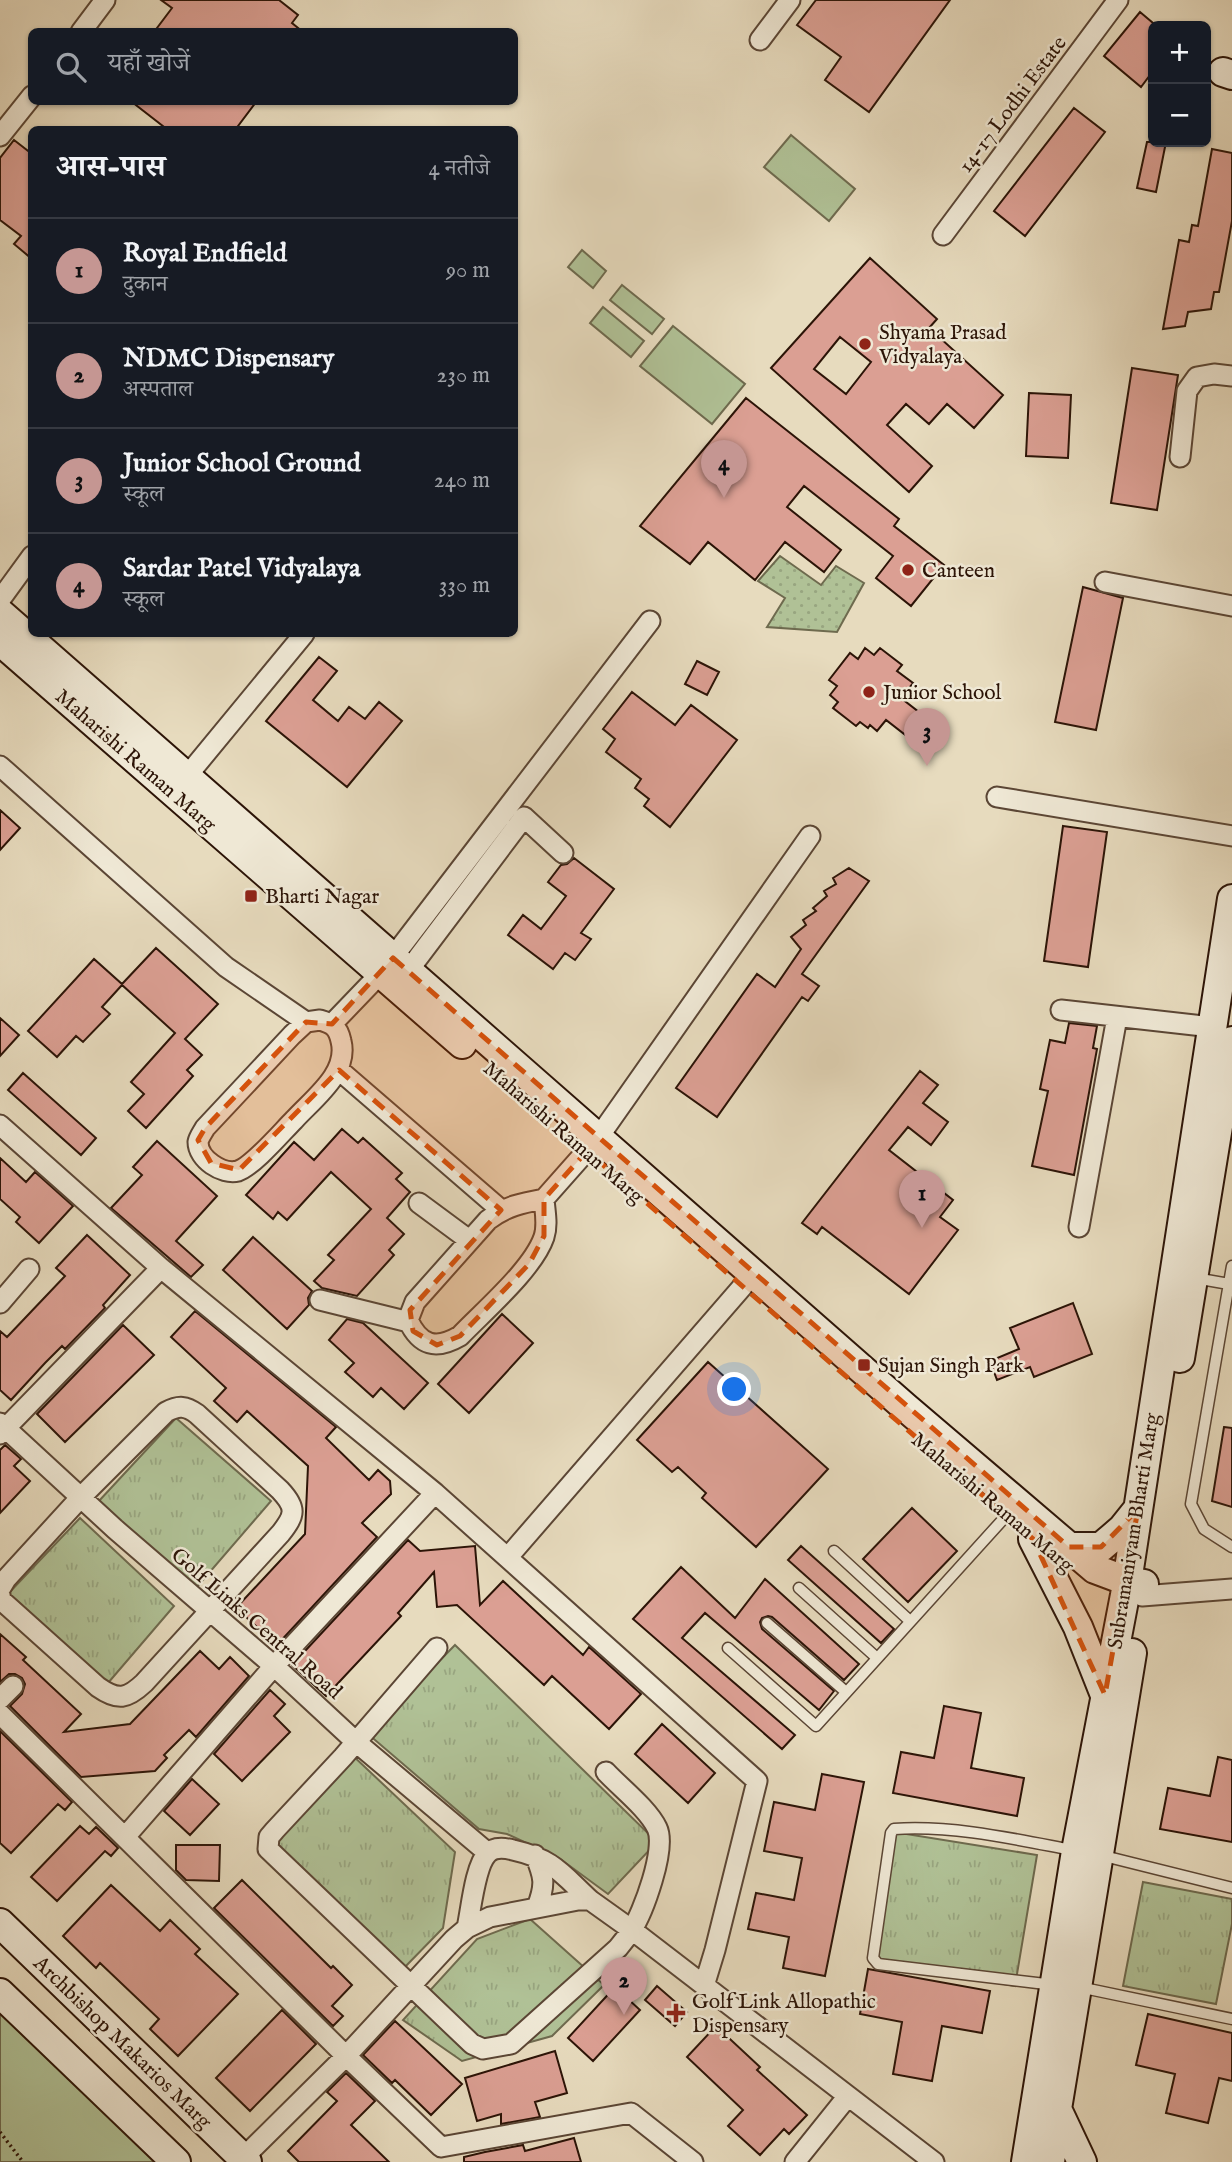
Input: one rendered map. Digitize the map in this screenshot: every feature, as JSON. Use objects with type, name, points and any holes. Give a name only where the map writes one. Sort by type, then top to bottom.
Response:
[{"type":"main road","name":"Maharishi Raman Marg","points":[[0,613],[187,776],[394,968],[592,1144],[1095,1569],[1135,1589]]},
{"type":"main road","name":"Maharishi Raman Marg","points":[[0,641],[394,968]]},
{"type":"main road","name":"Subramaniyam Bharti Marg","points":[[1026,2162],[1066,1986],[1135,1589],[1222,1034],[1231,914]]},
{"type":"main road","name":"Maharishi Raman Marg","points":[[592,1144],[743,1286],[1032,1539],[1098,1587],[1135,1589]]},
{"type":"main road","name":"Subramaniyam Bharti Marg","points":[[1087,1853],[1105,1695],[1135,1589],[1138,1509],[1183,1276]]},
{"type":"main road","points":[[1069,1547],[1101,1547],[1122,1529],[1138,1509]]},
{"type":"main road","points":[[1032,1539],[1078,1627],[1105,1695]]},
{"type":"main road","name":"Archbishop Makarios Marg","points":[[0,1923],[243,2161]]},
{"type":"main road","name":"Subramaniyam Bharti Marg","points":[[1050,2162],[1057,2109],[1066,1986]]},
{"type":"main road","points":[[0,1993],[176,2162]]},
{"type":"main road","points":[[1057,2109],[1082,2162]]},
{"type":"street","points":[[84,28],[105,0]]},
{"type":"street","points":[[760,40],[790,0]]},
{"type":"street","name":"14-17 Lodhi Estate","points":[[943,235],[1118,0]]},
{"type":"street","points":[[0,136],[28,101]]},
{"type":"street","points":[[1180,457],[1187,391],[1197,377],[1214,373],[1232,376]]},
{"type":"street","points":[[0,600],[28,562]]},
{"type":"street","points":[[1105,582],[1232,606]]},
{"type":"street","points":[[394,968],[650,621]]},
{"type":"street","points":[[187,776],[302,637]]},
{"type":"street","points":[[0,766],[226,967],[306,1022]]},
{"type":"street","points":[[997,797],[1232,836]]},
{"type":"street","points":[[332,1024],[394,968],[524,817],[563,853]]},
{"type":"street","points":[[544,1199],[544,1236],[529,1264],[460,1336],[448,1343],[437,1345],[426,1342],[413,1331],[409,1322],[410,1310],[415,1302],[470,1240],[501,1210],[519,1203],[544,1199],[592,1144],[810,836]]},
{"type":"street","points":[[1061,1010],[1222,1034]]},
{"type":"street","points":[[1079,1227],[1118,1017]]},
{"type":"street","points":[[320,1020],[332,1024],[339,1031],[344,1053],[339,1070],[269,1146],[239,1170],[226,1171],[211,1163],[201,1153],[198,1140],[205,1128],[306,1022],[320,1020]]},
{"type":"street","points":[[339,1070],[501,1210]]},
{"type":"street","points":[[0,1125],[161,1268],[435,1493],[757,1781],[704,1986]]},
{"type":"street","points":[[419,1203],[470,1240]]},
{"type":"street","points":[[2,1428],[161,1268]]},
{"type":"street","points":[[0,1303],[29,1269]]},
{"type":"street","points":[[508,1557],[743,1286]]},
{"type":"street","points":[[320,1300],[409,1322]]},
{"type":"street","points":[[0,1589],[6,1579],[81,1497],[166,1412],[176,1406],[187,1407],[197,1414],[290,1500],[293,1511],[281,1534],[139,1688],[122,1698],[109,1695],[98,1687],[1,1600],[0,1595]]},
{"type":"street","name":"Golf Links Central Road","points":[[2,1428],[274,1666],[356,1742],[488,1853]]},
{"type":"street","points":[[125,1837],[274,1666],[435,1493]]},
{"type":"street","points":[[1135,1589],[1232,1589]]},
{"type":"street","points":[[437,1648],[275,1830],[270,1837],[268,1849],[411,1987],[472,2043],[483,2049],[511,2044],[522,2036],[618,1948],[632,1930],[642,1909],[660,1851],[660,1836],[649,1818],[607,1772]]},
{"type":"street","points":[[0,1714],[441,2147],[631,2113],[693,2162]]},
{"type":"street","points":[[467,1928],[481,1864],[488,1853],[496,1848],[505,1848],[535,1855],[555,1866],[590,1900],[934,2162]]},
{"type":"street","points":[[535,1855],[543,1874],[544,1886],[537,1907]]},
{"type":"street","points":[[243,2161],[467,1928],[490,1917],[564,1901],[590,1900]]},
{"type":"street","points":[[795,2162],[848,2096]]},
{"type":"lane","points":[[1232,1266],[1191,1504],[1204,1529],[1232,1547]]},
{"type":"lane","points":[[1183,1276],[1229,1284]]},
{"type":"lane","points":[[728,1648],[816,1726],[1006,1516]]},
{"type":"lane","points":[[834,1551],[910,1621]]},
{"type":"lane","points":[[799,1588],[877,1658]]},
{"type":"lane","points":[[767,1623],[846,1692]]},
{"type":"lane","points":[[1232,1888],[1087,1853],[1002,1837],[916,1828],[894,1829],[891,1833],[873,1958],[875,1962],[1066,1986],[1232,2020]]},
{"type":"path","points":[[0,2132],[23,2162]]},
{"type":"highlighted area","points":[[393,958],[1069,1547],[1101,1547],[1138,1509],[1105,1695],[1033,1539],[587,1151],[544,1199],[544,1236],[529,1264],[460,1336],[437,1345],[413,1331],[410,1310],[501,1210],[339,1070],[239,1170],[211,1163],[198,1140],[205,1128],[306,1022],[332,1024]]},
{"type":"green space","points":[[791,135],[855,189],[829,221],[764,167]]},
{"type":"green space","points":[[582,250],[606,271],[593,288],[568,267]]},
{"type":"green space","points":[[622,285],[664,319],[652,334],[610,300]]},
{"type":"green space","points":[[603,307],[644,341],[631,357],[590,323]]},
{"type":"green space","points":[[673,326],[745,384],[712,424],[640,366]]},
{"type":"green space","points":[[780,556],[821,585],[836,566],[864,583],[837,632],[767,627],[785,598],[758,581]]},
{"type":"green space","points":[[176,1418],[271,1501],[196,1588],[98,1502]]},
{"type":"green space","points":[[80,1518],[174,1606],[108,1683],[6,1596]]},
{"type":"green space","points":[[455,1645],[657,1842],[608,1894],[559,1858],[507,1834],[479,1829],[368,1734]]},
{"type":"green space","points":[[350,1753],[455,1852],[443,1928],[401,1971],[267,1844]]},
{"type":"green space","points":[[894,1832],[1037,1855],[1015,1986],[868,1959]]},
{"type":"green space","points":[[1143,1882],[1232,1899],[1232,1924],[1216,2004],[1123,1986]]},
{"type":"green space","points":[[530,1919],[604,1985],[552,2036],[462,2061],[403,2020],[477,1939]]},
{"type":"green space","points":[[0,2008],[161,2162],[0,2162]]},
{"type":"building","points":[[161,0],[279,0],[298,15],[292,23],[298,28],[157,28],[172,8]]},
{"type":"building","points":[[816,0],[950,0],[869,112],[825,80],[841,57],[797,25]]},
{"type":"building","points":[[1140,12],[1151,21],[1148,21],[1148,78],[1141,87],[1104,56]]},
{"type":"building","points":[[136,105],[254,105],[238,126],[163,126]]},
{"type":"building","points":[[1074,108],[1105,132],[1025,236],[994,211]]},
{"type":"building","points":[[14,140],[28,151],[28,256],[14,244],[21,236],[0,220],[0,158]]},
{"type":"building","points":[[1147,142],[1148,147],[1165,147],[1156,192],[1137,188]]},
{"type":"building","points":[[1212,149],[1232,153],[1232,221],[1219,292],[1214,292],[1211,309],[1188,312],[1185,326],[1163,329],[1179,240],[1189,242],[1192,225],[1198,226]]},
{"type":"building","points":[[870,258],[937,319],[929,328],[1003,395],[974,428],[947,404],[929,424],[906,404],[887,425],[932,466],[909,492],[771,368]],"holes":[[[840,337],[871,362],[846,394],[814,369]]]},
{"type":"building","points":[[1132,368],[1178,375],[1157,510],[1111,503]]},
{"type":"building","points":[[1029,393],[1071,395],[1068,458],[1026,456]]},
{"type":"building","points":[[746,398],[899,519],[894,526],[944,565],[911,606],[876,578],[893,556],[804,486],[787,507],[841,550],[824,572],[785,542],[755,580],[708,542],[690,564],[640,526]]},
{"type":"building","points":[[1083,587],[1123,598],[1096,730],[1055,722]]},
{"type":"building","name":"Junior School","points":[[865,648],[874,655],[880,648],[902,665],[897,671],[913,683],[901,698],[924,716],[908,737],[886,720],[877,731],[860,722],[856,726],[833,708],[838,702],[830,695],[837,686],[829,680],[850,653],[858,659]]},
{"type":"building","points":[[319,657],[337,671],[313,700],[338,721],[349,707],[365,719],[379,702],[402,721],[347,787],[266,721]]},
{"type":"building","points":[[697,661],[719,672],[707,695],[685,684]]},
{"type":"building","points":[[632,692],[675,725],[691,705],[737,740],[670,827],[644,806],[649,799],[635,788],[641,779],[606,752],[615,739],[603,729]]},
{"type":"building","points":[[0,810],[20,828],[0,850]]},
{"type":"building","points":[[1063,826],[1107,832],[1088,967],[1044,961]]},
{"type":"building","points":[[574,858],[614,889],[581,933],[591,939],[575,960],[565,953],[553,969],[508,935],[523,915],[541,929],[566,896],[548,882],[561,865]]},
{"type":"building","points":[[849,868],[869,881],[802,974],[819,986],[808,1001],[802,997],[717,1117],[676,1088],[757,974],[775,987],[801,949],[791,937],[806,925],[803,920],[816,911],[813,908],[827,896],[824,891],[836,884],[833,878]]},
{"type":"building","points":[[156,948],[218,1004],[185,1039],[202,1055],[187,1070],[193,1076],[146,1128],[128,1111],[144,1094],[131,1082],[175,1033],[122,985],[102,1007],[110,1014],[83,1042],[76,1036],[57,1057],[28,1031],[94,959],[122,984]]},
{"type":"building","points":[[0,1018],[19,1035],[0,1056]]},
{"type":"building","points":[[1069,1023],[1097,1026],[1093,1048],[1097,1049],[1074,1175],[1032,1166],[1048,1091],[1040,1089],[1050,1040],[1065,1043]]},
{"type":"building","points":[[920,1071],[938,1085],[923,1103],[948,1122],[931,1145],[908,1127],[889,1150],[953,1200],[940,1217],[958,1230],[909,1294],[822,1227],[817,1234],[802,1223]]},
{"type":"building","points":[[23,1073],[96,1138],[81,1155],[8,1090]]},
{"type":"building","points":[[342,1129],[358,1143],[363,1138],[402,1173],[396,1179],[410,1192],[387,1218],[404,1234],[389,1250],[394,1255],[357,1296],[322,1288],[314,1281],[334,1260],[328,1255],[371,1209],[331,1172],[287,1220],[278,1212],[273,1219],[246,1195],[294,1142],[314,1160]]},
{"type":"building","points":[[157,1141],[217,1196],[176,1241],[203,1265],[191,1277],[111,1208],[142,1175],[133,1167]]},
{"type":"building","points":[[0,1158],[26,1182],[35,1172],[73,1206],[39,1243],[16,1222],[20,1217],[0,1199]]},
{"type":"building","points":[[87,1235],[130,1275],[103,1305],[105,1308],[65,1349],[62,1346],[11,1400],[0,1390],[0,1331],[7,1337],[65,1276],[56,1268]]},
{"type":"building","points":[[253,1237],[312,1291],[308,1298],[309,1305],[287,1329],[223,1270]]},
{"type":"building","points":[[1073,1303],[1092,1354],[1034,1377],[1030,1367],[997,1380],[990,1361],[1019,1349],[1010,1328]]},
{"type":"building","points":[[195,1311],[336,1427],[326,1438],[369,1480],[378,1470],[390,1481],[391,1494],[362,1523],[377,1537],[277,1645],[236,1608],[305,1534],[308,1466],[247,1411],[237,1422],[214,1401],[226,1388],[171,1337]]},
{"type":"building","points":[[502,1314],[533,1343],[469,1413],[438,1384]]},
{"type":"building","points":[[347,1319],[363,1323],[428,1383],[404,1409],[381,1388],[373,1397],[345,1372],[354,1363],[329,1340]]},
{"type":"building","points":[[123,1325],[154,1355],[65,1442],[37,1414]]},
{"type":"building","points":[[708,1362],[828,1469],[756,1547],[702,1498],[706,1493],[678,1467],[672,1472],[637,1440]]},
{"type":"building","points":[[1224,1427],[1232,1428],[1232,1507],[1212,1501]]},
{"type":"building","points":[[5,1445],[21,1459],[14,1466],[30,1481],[0,1513],[0,1450]]},
{"type":"building","points":[[912,1508],[957,1551],[908,1602],[863,1559]]},
{"type":"building","points":[[408,1540],[420,1551],[475,1546],[480,1605],[503,1581],[583,1655],[589,1647],[641,1694],[609,1729],[552,1676],[544,1685],[457,1605],[437,1607],[434,1572],[398,1613],[401,1616],[326,1696],[292,1665]]},
{"type":"building","points":[[801,1546],[894,1629],[881,1643],[788,1560]]},
{"type":"building","points":[[681,1567],[735,1618],[765,1579],[859,1664],[844,1680],[772,1617],[762,1618],[762,1629],[834,1691],[819,1710],[705,1613],[682,1638],[795,1735],[782,1749],[633,1619]]},
{"type":"building","points":[[0,1634],[26,1657],[23,1660],[81,1714],[64,1732],[130,1724],[200,1651],[219,1669],[230,1657],[249,1676],[196,1737],[189,1730],[164,1755],[167,1758],[155,1771],[81,1777],[10,1706],[22,1694],[25,1684],[22,1678],[15,1674],[9,1674],[0,1682]]},
{"type":"building","points":[[270,1690],[285,1704],[274,1716],[290,1732],[242,1781],[214,1754]]},
{"type":"building","points":[[944,1706],[981,1713],[971,1768],[1024,1778],[1017,1816],[893,1793],[901,1752],[934,1758]]},
{"type":"building","points":[[662,1724],[715,1773],[688,1803],[635,1754]]},
{"type":"building","points":[[0,1731],[72,1802],[65,1810],[58,1804],[11,1853],[0,1843]]},
{"type":"building","points":[[1218,1757],[1232,1760],[1232,1842],[1160,1829],[1168,1788],[1210,1796]]},
{"type":"building","points":[[822,1774],[864,1782],[825,1976],[783,1968],[789,1937],[748,1929],[756,1893],[794,1900],[802,1858],[764,1851],[774,1802],[815,1810]]},
{"type":"building","points":[[192,1779],[219,1804],[190,1835],[164,1811]]},
{"type":"building","points":[[80,1826],[89,1834],[96,1827],[118,1848],[111,1856],[105,1851],[57,1901],[31,1877]]},
{"type":"building","points":[[176,1845],[220,1845],[219,1881],[186,1880],[176,1870]]},
{"type":"building","points":[[242,1880],[331,1968],[333,1966],[352,1985],[332,2006],[343,2016],[333,2026],[214,1908]]},
{"type":"building","points":[[111,1885],[160,1931],[170,1920],[200,1949],[195,1954],[238,1994],[178,2056],[150,2029],[159,2019],[100,1963],[96,1968],[63,1936]]},
{"type":"building","points":[[868,1969],[990,1991],[982,2033],[942,2026],[932,2081],[893,2074],[902,2022],[860,2014]]},
{"type":"building","points":[[657,1986],[687,2012],[675,2026],[645,2000]]},
{"type":"building","points":[[615,1987],[640,2010],[593,2061],[568,2038]]},
{"type":"building","points":[[282,2010],[316,2044],[250,2111],[216,2078]]},
{"type":"building","points":[[1148,2014],[1232,2033],[1232,2081],[1219,2078],[1208,2123],[1166,2113],[1175,2074],[1136,2065]]},
{"type":"building","points":[[395,2021],[462,2084],[431,2115],[395,2080],[392,2083],[363,2055]]},
{"type":"building","points":[[716,2026],[760,2067],[757,2070],[807,2115],[789,2134],[784,2129],[760,2155],[728,2126],[743,2110],[687,2057]]},
{"type":"building","points":[[555,2051],[567,2093],[535,2102],[540,2117],[501,2124],[501,2114],[477,2121],[465,2078]]},
{"type":"building","points":[[346,2073],[375,2101],[351,2125],[389,2162],[299,2162],[288,2151],[337,2101],[327,2092]]},
{"type":"building","points":[[574,2138],[581,2162],[464,2162],[464,2157],[485,2152],[523,2145],[525,2151]]},
{"type":"place","name":"Shyama Prasad Vidyalaya","points":[[865,344]]},
{"type":"place","name":"Sardar Patel Vidyalaya","points":[[724,498]]},
{"type":"place","name":"Canteen","points":[[908,570]]},
{"type":"place","name":"Junior School","points":[[869,692]]},
{"type":"place","name":"Junior School Ground","points":[[927,766]]},
{"type":"place","name":"Bharti Nagar","points":[[251,896]]},
{"type":"place","name":"Royal Endfield","points":[[922,1228]]},
{"type":"place","name":"Sujan Singh Park","points":[[864,1365]]},
{"type":"place","name":"Golf Link Allopathic Dispensary","points":[[676,2013]]},
{"type":"place","name":"NDMC Dispensary","points":[[624,2015]]}]
